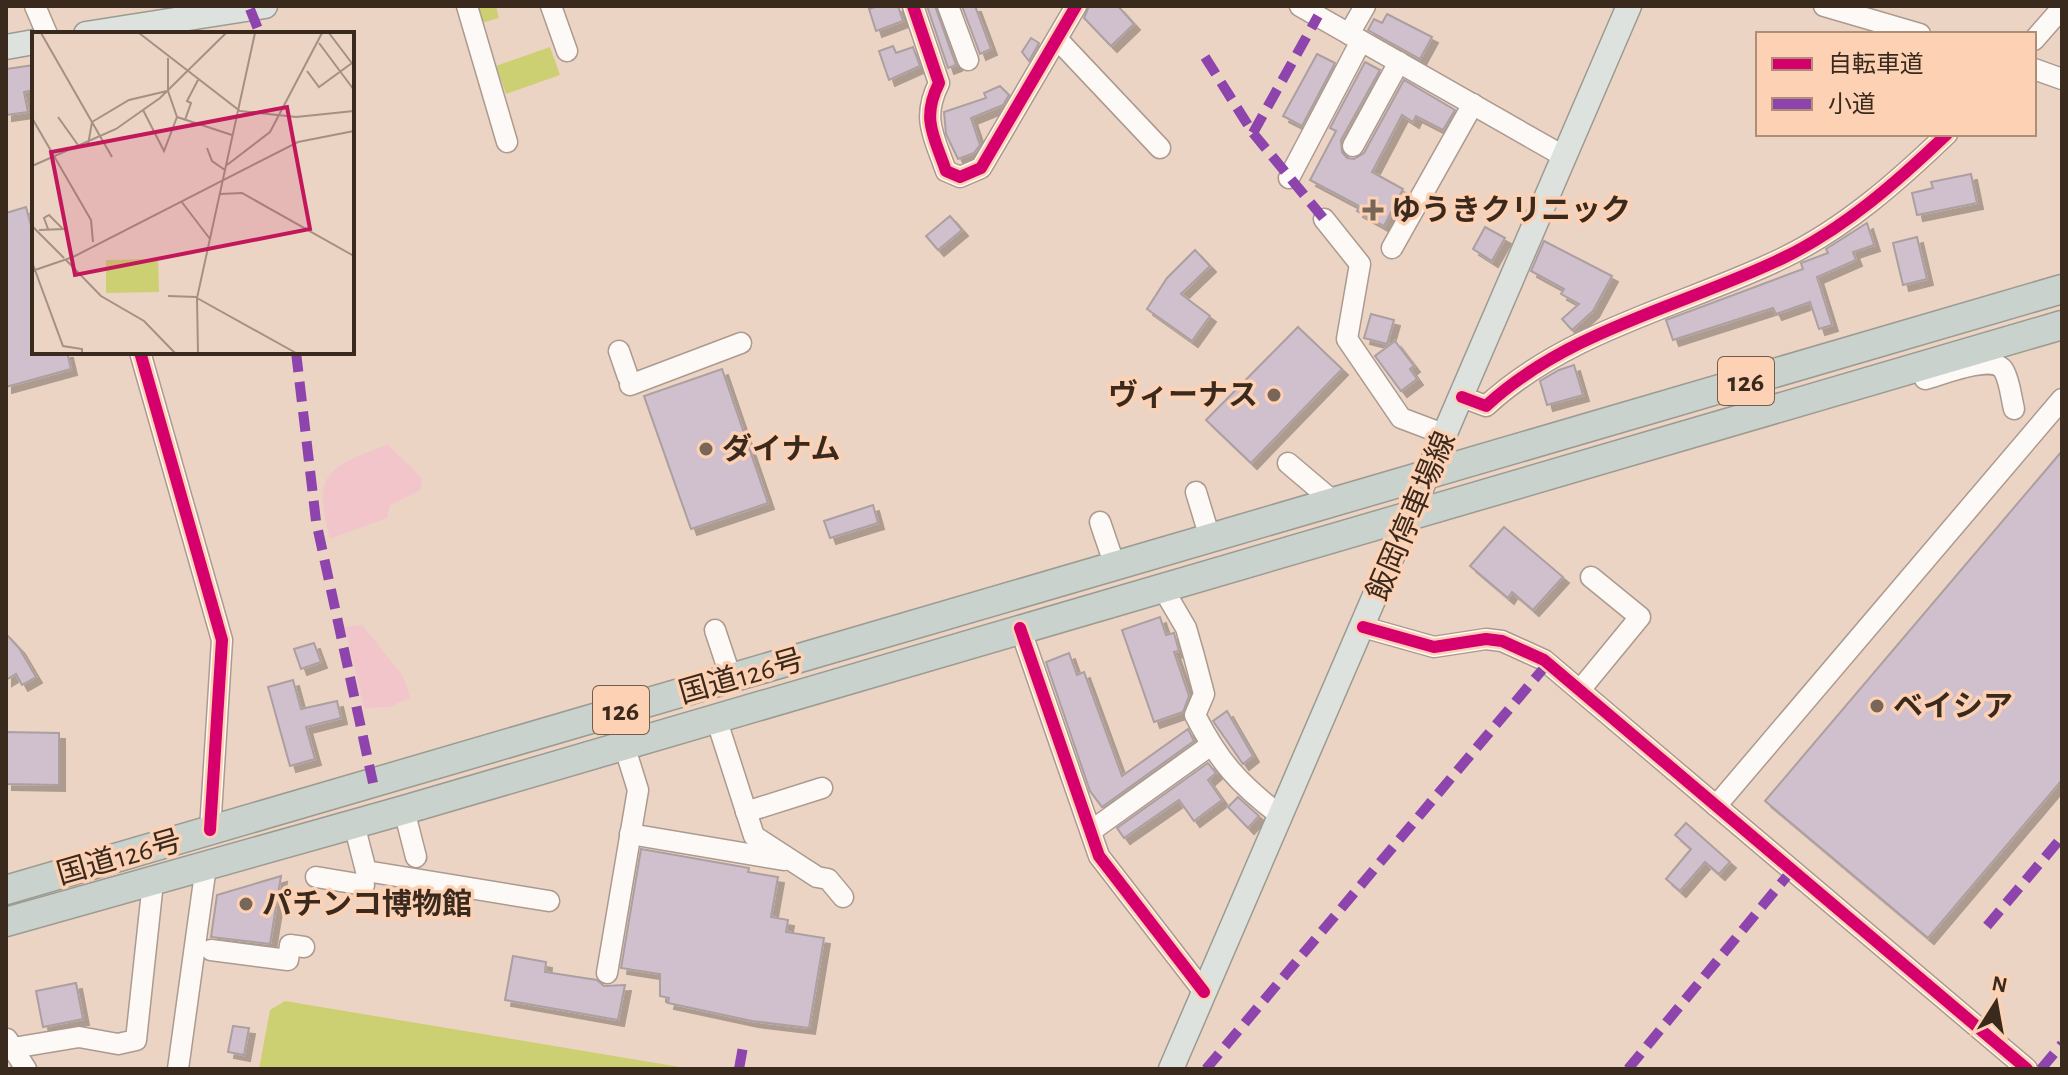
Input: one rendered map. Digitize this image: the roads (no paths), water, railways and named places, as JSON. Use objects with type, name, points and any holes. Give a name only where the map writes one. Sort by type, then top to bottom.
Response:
[{"type":"highway","name":"126","points":[[1429,474],[2062,289]]},
{"type":"highway","name":"126","points":[[1412,514],[2062,325]]},
{"type":"highway","name":"国道126号","points":[[6,890],[1429,474]]},
{"type":"highway","name":"国道126号","points":[[6,922],[404,810],[1412,514]]},
{"type":"main road","name":"飯岡停車場線","points":[[1171,1069],[1629,6]]},
{"type":"main road","points":[[98,32],[254,7]]},
{"type":"main road","points":[[6,47],[32,42]]},
{"type":"street","points":[[35,6],[46,32]]},
{"type":"street","points":[[467,6],[507,142]]},
{"type":"street","points":[[551,6],[567,51]]},
{"type":"street","points":[[913,6],[939,83],[930,102],[928,121],[946,171],[960,177],[981,168],[1076,6]]},
{"type":"street","points":[[948,6],[968,60]]},
{"type":"street","points":[[1300,6],[1565,157]]},
{"type":"street","points":[[1289,178],[1355,37],[1365,6]]},
{"type":"street","points":[[1824,6],[1913,32]]},
{"type":"street","points":[[2036,38],[2062,8]]},
{"type":"street","points":[[1058,40],[1160,148]]},
{"type":"street","points":[[1353,146],[1399,62]]},
{"type":"street","points":[[2036,70],[2062,79]]},
{"type":"street","points":[[1392,248],[1473,104]]},
{"type":"street","points":[[1462,397],[1486,406],[1510,383],[1577,344],[1785,257],[1888,190],[1945,136]]},
{"type":"street","points":[[1324,219],[1360,264],[1347,339],[1401,418],[1446,435]]},
{"type":"street","points":[[619,351],[629,381],[741,343]]},
{"type":"street","points":[[141,354],[222,640],[210,830]]},
{"type":"street","points":[[1761,412],[1820,407],[1987,363],[1998,364],[2004,371],[2014,409]]},
{"type":"street","points":[[1716,806],[2062,399]]},
{"type":"street","points":[[1288,463],[1334,502]]},
{"type":"street","points":[[1196,492],[1210,538]]},
{"type":"street","points":[[1100,522],[1115,566]]},
{"type":"street","points":[[1580,690],[1640,617],[1591,577]]},
{"type":"street","points":[[1162,587],[1186,628],[1204,694],[1195,715],[1214,752],[1231,775],[1281,816]]},
{"type":"street","points":[[1363,627],[1421,646],[1446,647],[1486,639],[1511,643],[1544,660],[2027,1069]]},
{"type":"street","points":[[1020,628],[1050,735],[1099,856],[1204,992]]},
{"type":"street","points":[[715,630],[731,678]]},
{"type":"street","points":[[716,718],[754,836],[817,877],[828,879],[843,897]]},
{"type":"street","points":[[607,973],[638,790],[624,745]]},
{"type":"street","points":[[1091,831],[1204,750]]},
{"type":"street","points":[[746,812],[822,788]]},
{"type":"street","points":[[404,810],[416,857]]},
{"type":"street","points":[[354,824],[365,878]]},
{"type":"street","points":[[630,834],[794,862]]},
{"type":"street","points":[[178,1069],[206,866]]},
{"type":"street","points":[[316,877],[365,878],[549,901]]},
{"type":"street","points":[[26,1069],[10,1042],[79,1037],[118,1044],[136,1040],[153,882]]},
{"type":"street","points":[[211,950],[288,960],[290,945],[304,947]]},
{"type":"place","name":"ゆうきクリニック","points":[[1373,210]]},
{"type":"place","name":"ヴィーナス","points":[[1274,395]]},
{"type":"place","name":"ダイナム","points":[[706,449]]},
{"type":"place","name":"ベイシア","points":[[1877,706]]},
{"type":"place","name":"パチンコ博物館","points":[[246,904]]}]
